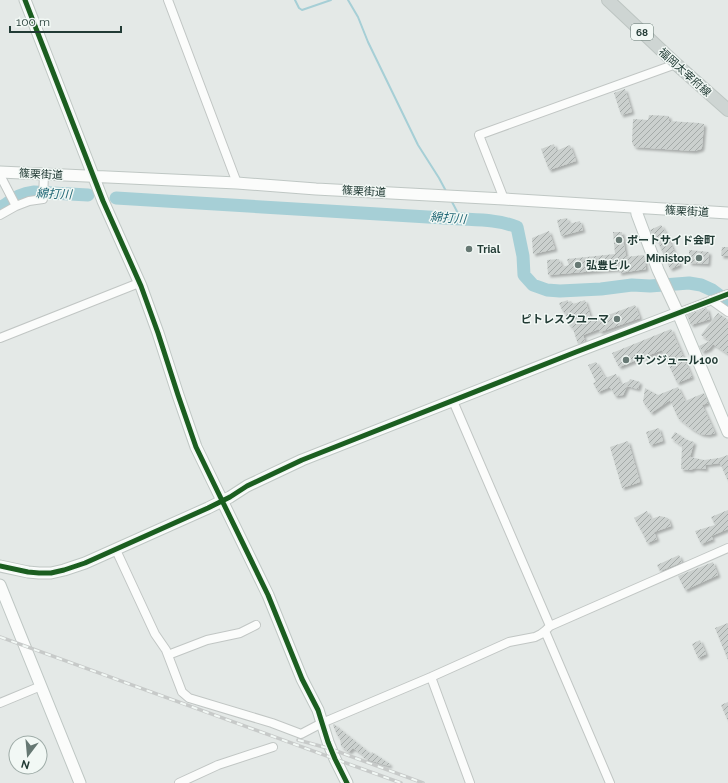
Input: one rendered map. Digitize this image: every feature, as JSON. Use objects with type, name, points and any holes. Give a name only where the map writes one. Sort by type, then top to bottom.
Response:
[{"type":"main road","name":"福岡太宰府線","points":[[613,2],[676,64],[728,110]]},
{"type":"street","points":[[25,0],[103,201],[139,283],[158,333],[196,447],[268,595],[302,678],[318,710],[335,759],[347,783]]},
{"type":"street","points":[[168,0],[238,183]]},
{"type":"street","points":[[504,199],[479,135],[676,64]]},
{"type":"street","name":"篠栗街道","points":[[0,172],[44,179],[94,176],[238,183],[316,189],[728,213]]},
{"type":"street","points":[[0,175],[14,202]]},
{"type":"street","points":[[0,215],[14,202],[43,199],[44,179]]},
{"type":"street","points":[[636,208],[658,270],[678,313],[728,432]]},
{"type":"street","points":[[0,338],[139,283]]},
{"type":"street","points":[[0,566],[28,572],[51,573],[85,563],[208,508],[230,497],[247,486],[302,460],[728,294]]},
{"type":"street","points":[[714,299],[728,312]]},
{"type":"street","points":[[453,401],[610,783]]},
{"type":"street","points":[[116,550],[155,634],[166,650],[182,692],[189,698],[302,734],[322,723],[509,642],[535,637],[548,629],[728,548]]},
{"type":"street","points":[[0,585],[80,783]]},
{"type":"street","points":[[168,655],[207,640],[240,633],[256,625]]},
{"type":"street","points":[[431,677],[470,783]]},
{"type":"street","points":[[0,703],[41,686]]},
{"type":"street","points":[[179,783],[218,765],[273,747]]},
{"type":"building","points":[[625,89],[632,112],[621,115],[614,93]]},
{"type":"building","points":[[649,115],[669,116],[669,121],[704,124],[701,149],[694,151],[635,147],[632,142],[633,119],[648,120]]},
{"type":"building","points":[[554,144],[556,151],[570,145],[576,161],[549,170],[541,149]]},
{"type":"building","points":[[567,218],[569,224],[580,221],[583,230],[561,236],[557,220]]},
{"type":"building","points":[[661,225],[680,265],[670,269],[657,240],[654,239],[650,230]]},
{"type":"building","points":[[549,231],[555,249],[533,254],[532,238]]},
{"type":"building","points":[[613,232],[622,232],[626,257],[644,255],[646,269],[619,273],[619,269],[548,275],[547,260],[559,259],[562,267],[569,265],[567,259],[615,254]]},
{"type":"building","points":[[722,247],[728,247],[728,256],[721,256]]},
{"type":"building","name":"Ministop","points":[[689,250],[709,252],[708,264],[689,263]]},
{"type":"building","points":[[568,300],[568,302],[571,301],[573,304],[585,300],[592,321],[635,305],[640,318],[600,332],[599,329],[583,335],[585,341],[578,344],[572,326],[570,327],[565,312],[563,312],[559,303]]},
{"type":"building","points":[[707,308],[710,319],[691,325],[687,315]]},
{"type":"building","points":[[718,313],[728,320],[728,354],[713,344],[709,349],[702,352],[699,346],[710,341],[701,335]]},
{"type":"building","name":"サンジュール100","points":[[671,329],[692,377],[677,383],[662,350],[619,367],[612,353]]},
{"type":"building","points":[[596,362],[605,378],[616,374],[621,385],[630,379],[640,382],[638,389],[627,386],[623,395],[615,396],[610,387],[598,392],[593,383],[596,382],[588,365]]},
{"type":"building","points":[[678,387],[685,401],[704,393],[708,403],[702,405],[715,433],[708,435],[701,434],[692,429],[678,418],[670,400],[651,413],[643,402],[645,388],[658,395]]},
{"type":"building","points":[[659,428],[663,441],[650,445],[646,432]]},
{"type":"building","points":[[675,432],[687,440],[694,442],[690,457],[704,460],[728,455],[728,481],[720,463],[705,465],[706,469],[681,469],[682,446],[671,438]]},
{"type":"building","points":[[628,441],[640,482],[622,488],[610,447]]},
{"type":"building","points":[[728,510],[728,529],[711,536],[713,539],[701,544],[695,531],[715,525],[711,517]]},
{"type":"building","points":[[647,511],[651,519],[660,516],[668,518],[671,526],[654,532],[657,539],[647,543],[634,518]]},
{"type":"building","points":[[679,555],[682,562],[660,571],[657,565]]},
{"type":"building","points":[[713,562],[718,575],[685,590],[678,576]]},
{"type":"building","points":[[728,623],[728,660],[715,628]]},
{"type":"building","points":[[700,640],[706,654],[698,658],[692,644]]},
{"type":"building","points":[[728,702],[728,721],[721,705]]},
{"type":"building","points":[[334,724],[371,754],[372,752],[390,764],[389,766],[363,758],[365,756],[353,748],[349,752],[341,746],[340,738],[337,735],[333,725]]},
{"type":"waterway","points":[[295,0],[299,8],[302,10],[331,0]]},
{"type":"waterway","points":[[348,0],[358,17],[368,42],[418,145],[447,193]]},
{"type":"waterway","name":"綿打川","points":[[0,208],[19,196],[34,192],[88,195]]},
{"type":"waterway","name":"綿打川","points":[[116,198],[496,222],[517,227],[523,256],[524,275],[533,285],[547,290],[560,291],[601,289],[632,285],[650,286],[689,283],[701,285],[712,290],[728,302]]},
{"type":"waterway","points":[[451,200],[461,219]]},
{"type":"railway","points":[[0,637],[401,783]]},
{"type":"railway","points":[[298,740],[331,749],[423,783]]},
{"type":"cycle path","points":[[25,0],[103,201],[141,286],[196,447],[268,595],[302,679],[318,710],[335,759],[347,783]]},
{"type":"cycle path","points":[[0,566],[28,572],[51,573],[85,563],[208,508],[230,497],[247,486],[302,460],[728,294]]},
{"type":"place","name":"ポートサイド会町","points":[[619,240]]},
{"type":"place","name":"Trial","points":[[469,249]]},
{"type":"place","name":"Ministop","points":[[699,258]]},
{"type":"place","name":"弘豊ビル","points":[[578,265]]},
{"type":"place","name":"ピトレスクユーマ","points":[[617,319]]},
{"type":"place","name":"サンジュール100","points":[[626,360]]}]
